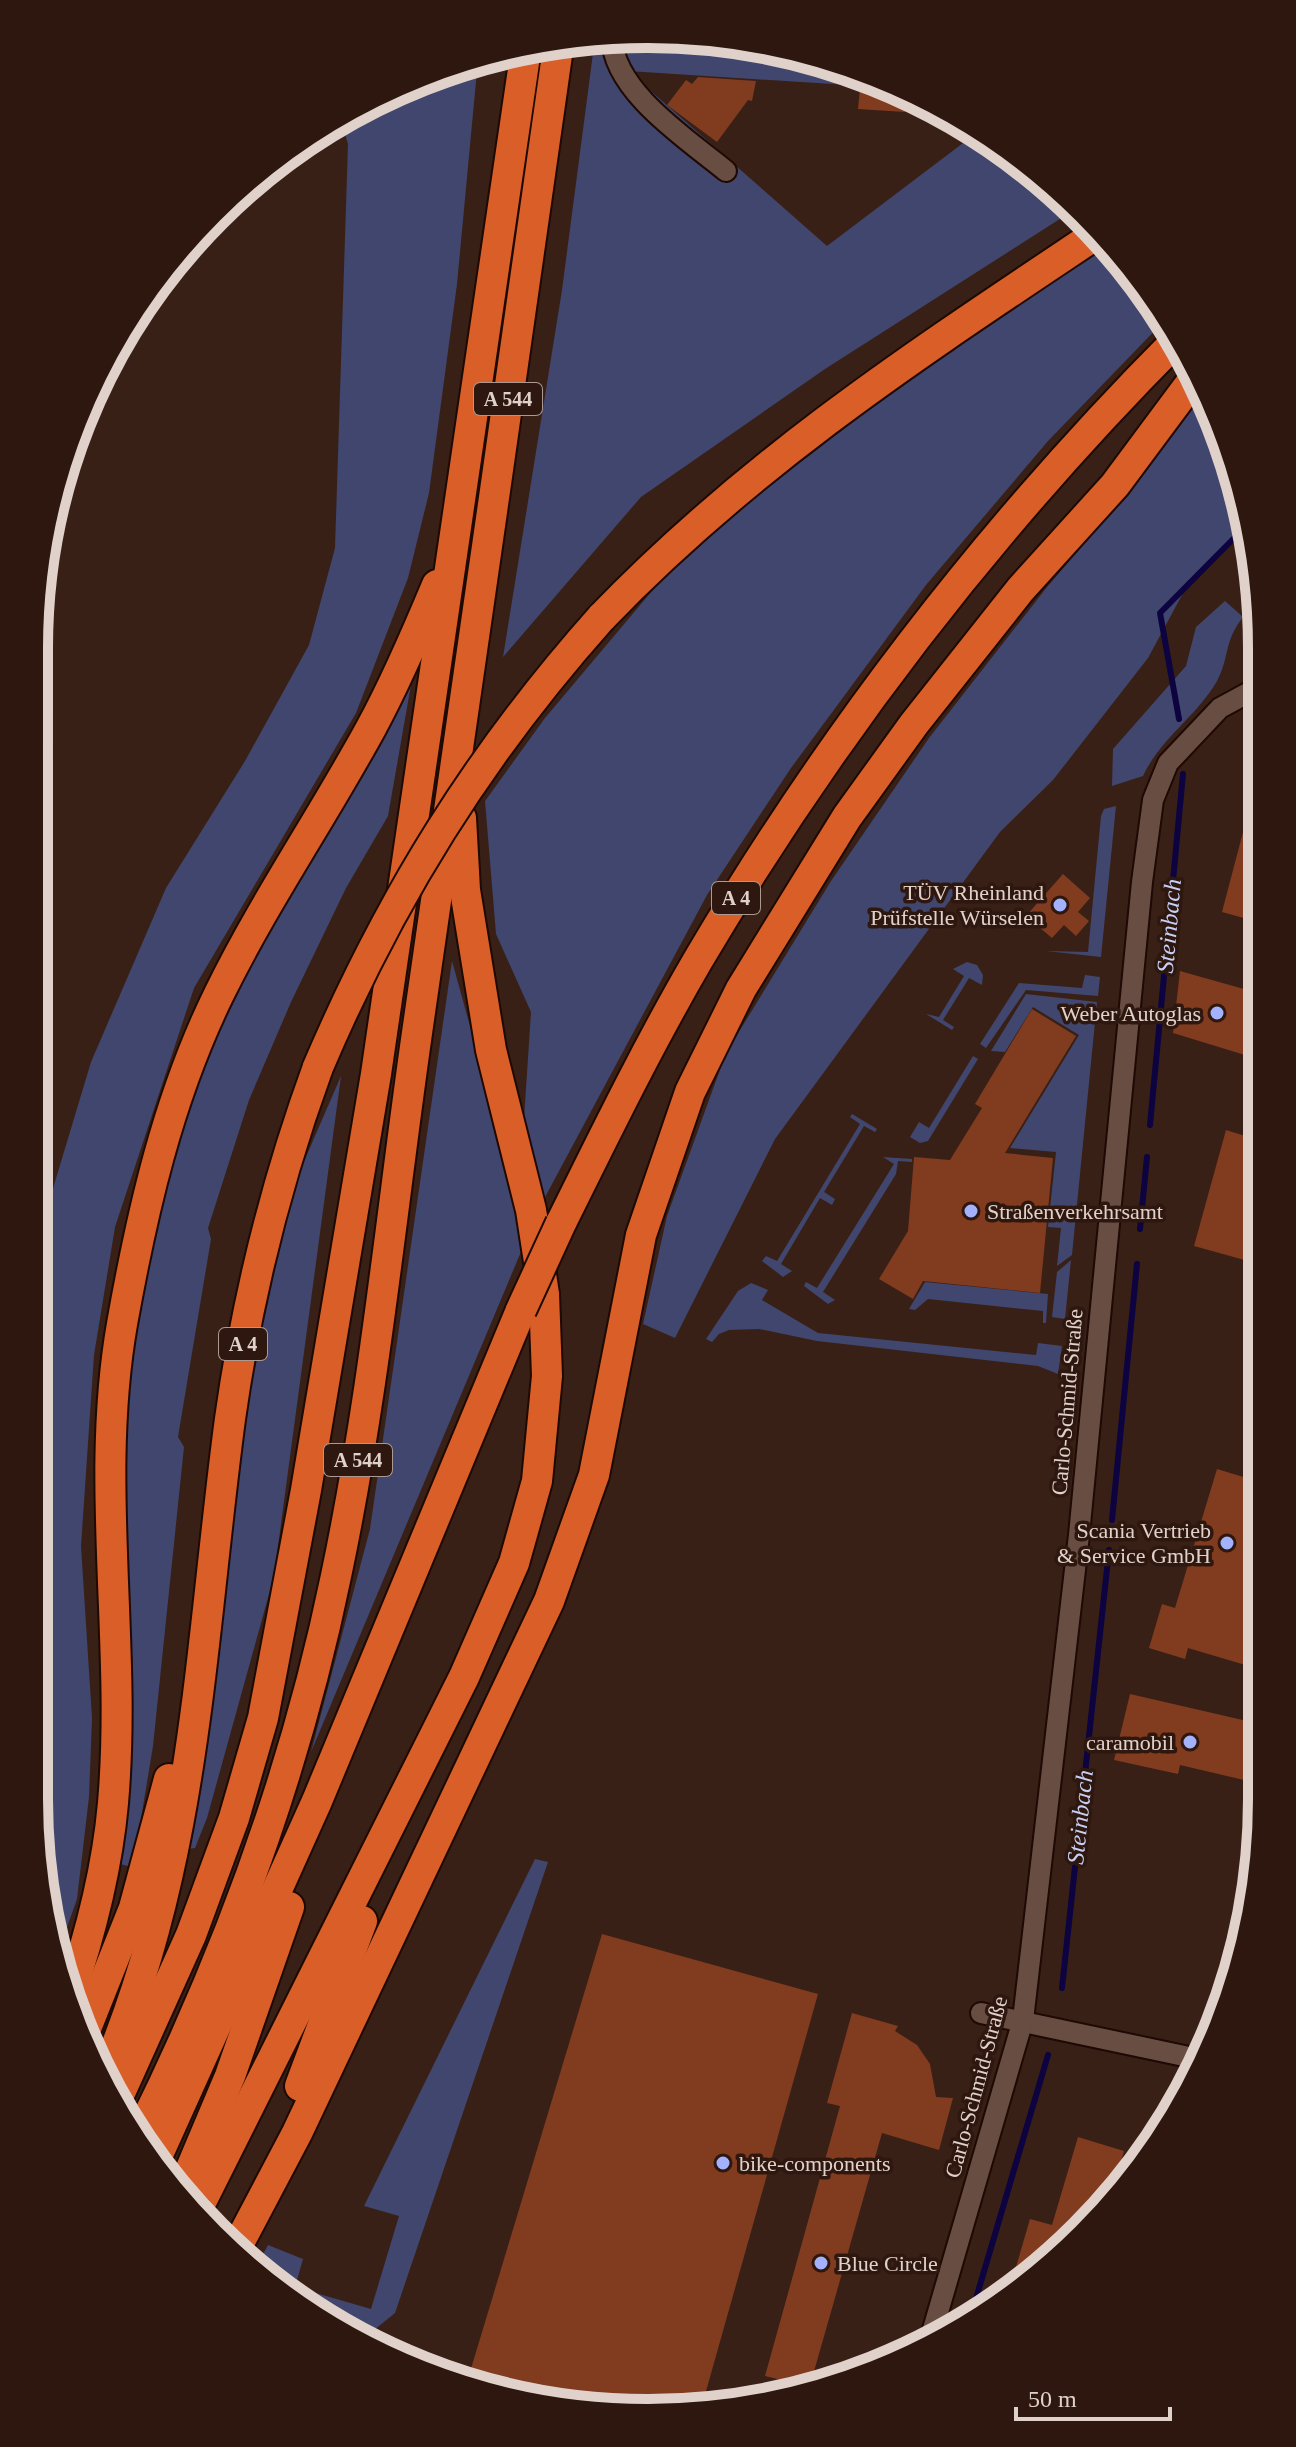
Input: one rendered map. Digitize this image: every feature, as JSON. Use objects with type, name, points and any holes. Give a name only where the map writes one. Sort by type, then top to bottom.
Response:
[{"type":"highway","name":"A 544","points":[[144,2124],[214,1971],[263,1841],[301,1720],[335,1580],[370,1391],[399,1162],[557,55]]},
{"type":"highway","name":"A 544","points":[[122,2088],[191,1935],[234,1818],[263,1718],[306,1490],[376,1074],[524,61]]},
{"type":"highway","name":"A 4","points":[[109,2062],[148,1959],[174,1861],[208,1630],[229,1428],[251,1295],[281,1171],[318,1067],[373,946],[437,832],[513,723],[601,618],[713,508],[811,429],[1088,240]]},
{"type":"highway","name":"A 4","points":[[161,2148],[317,1801],[521,1310],[631,1083],[698,961],[818,774],[947,596],[1029,496],[1168,349]]},
{"type":"highway","points":[[243,2236],[344,2036],[549,1601],[573,1540],[606,1426],[641,1235],[690,1092],[713,1043],[792,903],[914,724],[1011,600],[1115,485],[1188,387]]},
{"type":"highway","points":[[75,1977],[92,1926],[113,1804],[116,1720],[109,1504],[111,1417],[124,1314],[159,1155],[175,1104],[217,998],[273,892],[386,701],[454,546]]},
{"type":"highway","points":[[202,2200],[464,1677],[525,1529],[537,1481],[547,1376],[544,1294],[533,1224],[491,1050],[465,890],[457,757]]},
{"type":"highway","points":[[90,2018],[134,1908],[208,1630]]},
{"type":"highway","points":[[243,2236],[419,1765]]},
{"type":"highway","points":[[186,2181],[230,2076],[281,1931],[317,1801]]},
{"type":"street","points":[[613,49],[613,59],[622,76],[663,119],[726,171]]},
{"type":"street","name":"Carlo-Schmid-Straße","points":[[934,2326],[1023,2020],[1079,1535],[1142,882],[1153,800],[1168,763],[1220,708],[1248,692]]},
{"type":"street","points":[[981,2013],[1189,2057]]},
{"type":"shaded area","points":[[648,48],[726,53],[803,68],[855,85],[628,71],[827,246],[967,140],[1013,172],[1064,216],[825,369],[641,497],[503,657],[562,290],[593,51]]},
{"type":"shaded area","points":[[477,73],[457,284],[429,493],[408,578],[356,713],[194,988],[115,1227],[94,1355],[81,1546],[92,1718],[89,1797],[77,1899],[64,1936],[53,1877],[48,1799],[48,1210],[91,1062],[166,888],[245,761],[309,645],[335,548],[348,144],[344,131],[348,128],[418,94]]},
{"type":"shaded area","points":[[1098,251],[1156,329],[1048,441],[926,585],[791,768],[707,895],[544,1199],[524,1119],[531,1012],[496,934],[485,801],[545,718],[673,566],[856,413]]},
{"type":"shaded area","points":[[1194,402],[1216,455],[1236,533],[1189,582],[1148,658],[1053,780],[1000,832],[775,1139],[675,1338],[643,1324],[667,1216],[726,1053],[831,881],[929,738],[1047,587],[1121,501]]},
{"type":"shaded area","points":[[1225,601],[1243,617],[1229,642],[1217,681],[1159,750],[1143,776],[1112,786],[1113,749],[1186,666],[1196,627]]},
{"type":"shaded area","points":[[412,679],[388,816],[346,888],[291,1002],[249,1100],[208,1228],[211,1239],[178,1437],[184,1447],[153,1746],[133,1867],[115,1863],[118,1520],[131,1330],[176,1136],[219,1020]]},
{"type":"shaded area","points":[[1116,806],[1101,957],[1046,951],[1088,952],[1101,816],[1104,809]]},
{"type":"shaded area","points":[[452,961],[528,1235],[311,1752],[370,1529]]},
{"type":"shaded area","points":[[967,962],[977,965],[983,975],[982,985],[969,978],[943,1020],[954,1027],[952,1030],[926,1014],[939,1017],[964,976],[953,969]]},
{"type":"shaded area","points":[[1085,975],[1100,977],[1098,996],[1026,990],[986,1048],[980,1044],[1019,983],[1082,988]]},
{"type":"shaded area","points":[[1026,994],[1097,1002],[1072,1255],[1057,1266],[1061,1228],[1048,1227],[1056,1152],[1010,1148],[1079,1035],[1033,1007],[1005,1052],[991,1051]]},
{"type":"shaded area","points":[[973,1056],[978,1059],[928,1141],[920,1143],[910,1137],[919,1122],[929,1128]]},
{"type":"shaded area","points":[[341,1076],[274,1576],[207,1818],[195,1848],[187,1849],[239,1454],[273,1265],[302,1166]]},
{"type":"shaded area","points":[[852,1114],[877,1129],[875,1132],[864,1126],[824,1192],[835,1199],[832,1205],[820,1198],[781,1264],[792,1271],[783,1277],[762,1261],[766,1256],[777,1261],[860,1124],[850,1117]]},
{"type":"shaded area","points":[[883,1157],[912,1159],[912,1162],[898,1161],[896,1174],[823,1292],[835,1300],[828,1304],[804,1286],[806,1282],[817,1288],[894,1164]]},
{"type":"shaded area","points":[[1071,1260],[1065,1319],[1052,1317],[1057,1272]]},
{"type":"shaded area","points":[[925,1282],[1048,1294],[1046,1323],[1043,1323],[1043,1311],[928,1299],[915,1310],[909,1309]]},
{"type":"shaded area","points":[[751,1283],[768,1290],[762,1300],[818,1333],[1036,1355],[1038,1343],[1062,1346],[1058,1374],[1038,1366],[817,1341],[759,1329],[729,1330],[719,1334],[712,1342],[706,1339],[738,1291]]},
{"type":"shaded area","points":[[535,1859],[548,1862],[395,2313],[374,2330],[348,2319],[303,2289],[371,2309],[399,2216],[364,2206]]},
{"type":"shaded area","points":[[268,2245],[303,2259],[296,2284],[261,2258]]},
{"type":"building","points":[[698,77],[756,81],[752,101],[748,100],[717,142],[667,105],[686,80],[692,84]]},
{"type":"building","points":[[860,88],[906,107],[905,112],[858,109]]},
{"type":"building","points":[[1248,813],[1248,919],[1222,912]]},
{"type":"building","name":"TÜV Rheinland Prüfstelle Würselen","points":[[1063,874],[1090,898],[1078,912],[1089,921],[1076,936],[1064,925],[1052,938],[1026,916]]},
{"type":"building","name":"Weber Autoglas","points":[[1180,971],[1248,990],[1248,1056],[1173,1033]]},
{"type":"building","points":[[1032,1009],[1076,1036],[1005,1153],[1053,1158],[1040,1293],[923,1281],[913,1299],[879,1279],[908,1231],[914,1157],[950,1160],[982,1108],[975,1104]]},
{"type":"building","points":[[1226,1130],[1248,1137],[1248,1261],[1194,1246]]},
{"type":"building","name":"Scania Vertrieb & Service GmbH","points":[[1217,1469],[1248,1478],[1248,1666],[1188,1648],[1185,1659],[1149,1648],[1162,1604],[1175,1608]]},
{"type":"building","name":"caramobil","points":[[1130,1694],[1248,1721],[1248,1781],[1180,1765],[1178,1774],[1114,1760]]},
{"type":"building","points":[[602,1934],[818,1994],[705,2396],[648,2399],[570,2394],[470,2372]]},
{"type":"building","name":"Blue Circle","points":[[852,2013],[898,2026],[895,2031],[917,2045],[930,2064],[936,2097],[953,2098],[939,2150],[882,2133],[813,2376],[789,2382],[765,2376],[840,2106],[827,2103]]},
{"type":"building","points":[[1078,2137],[1124,2151],[1119,2171],[1099,2195],[1044,2250],[1014,2274],[1030,2219],[1052,2225]]},
{"type":"waterway","name":"Steinbach","points":[[1179,719],[1160,613],[1237,535]]},
{"type":"waterway","name":"Steinbach","points":[[1150,1125],[1183,774]]},
{"type":"waterway","name":"Steinbach","points":[[1140,1229],[1147,1157]]},
{"type":"waterway","name":"Steinbach","points":[[1112,1520],[1137,1264]]},
{"type":"waterway","name":"Steinbach","points":[[1062,1988],[1109,1550]]},
{"type":"waterway","name":"Steinbach","points":[[975,2302],[1048,2055]]},
{"type":"place","name":"TÜV Rheinland Prüfstelle Würselen","points":[[1060,905]]},
{"type":"place","name":"Weber Autoglas","points":[[1217,1013]]},
{"type":"place","name":"Straßenverkehrsamt","points":[[971,1211]]},
{"type":"place","name":"Scania Vertrieb & Service GmbH","points":[[1227,1543]]},
{"type":"place","name":"caramobil","points":[[1190,1742]]},
{"type":"place","name":"bike-components","points":[[723,2163]]},
{"type":"place","name":"Blue Circle","points":[[821,2263]]}]
